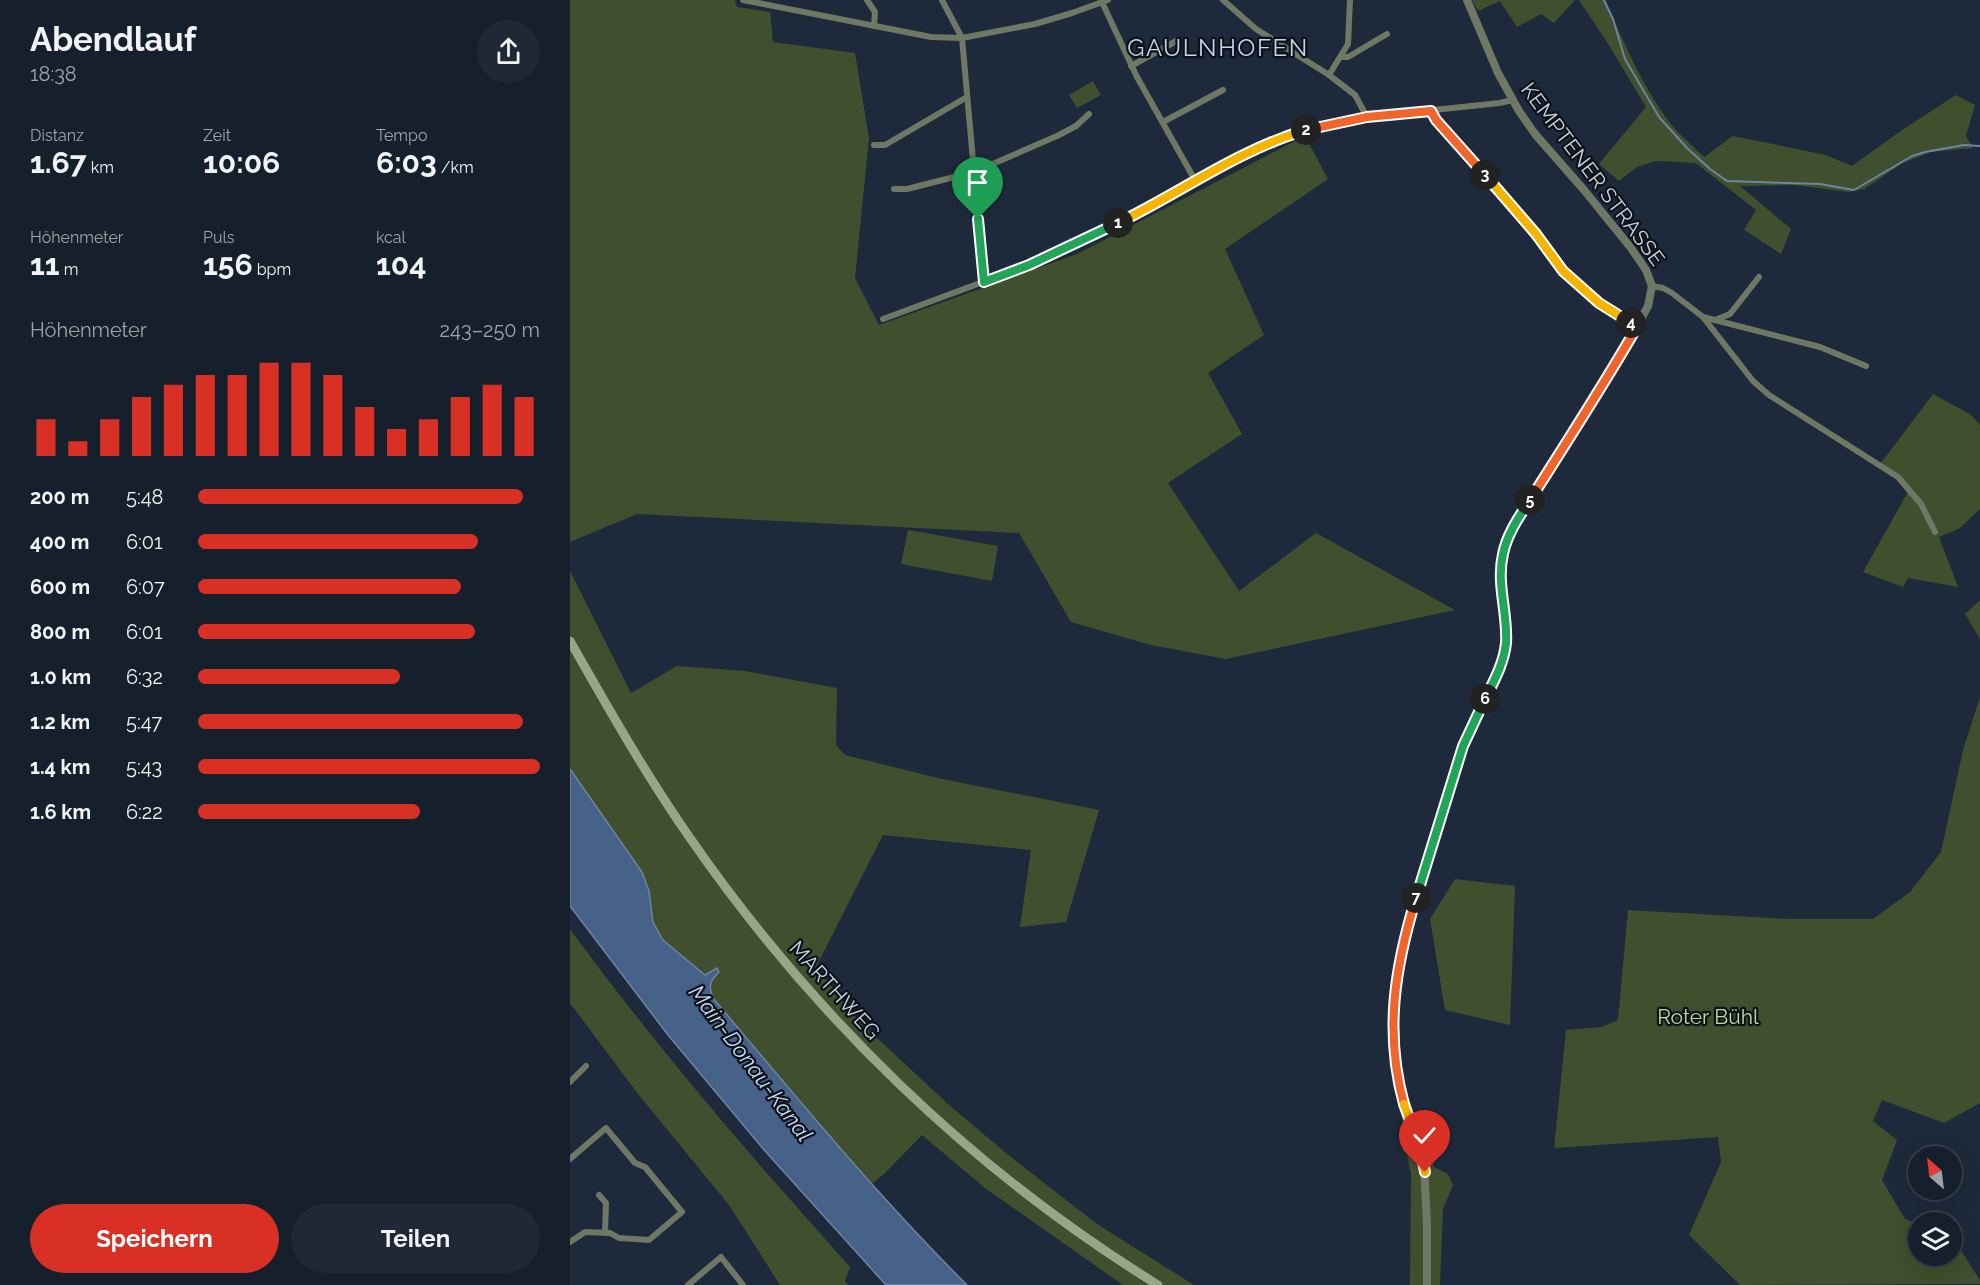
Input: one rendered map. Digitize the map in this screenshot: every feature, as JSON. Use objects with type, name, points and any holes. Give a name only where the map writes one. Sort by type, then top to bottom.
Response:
[{"type":"main road","name":"MARTHWEG","points":[[570,641],[635,754],[703,858],[771,947],[835,1020],[922,1106],[995,1169],[1070,1226],[1158,1285]]},
{"type":"street","points":[[743,0],[767,2],[931,37],[962,38],[1035,24],[1104,1],[1131,66],[1196,182]]},
{"type":"street","points":[[867,0],[875,12],[874,26]]},
{"type":"street","points":[[942,0],[962,38],[984,282]]},
{"type":"street","points":[[1223,0],[1256,29],[1355,94],[1367,117]]},
{"type":"street","points":[[1329,75],[1348,44],[1350,0]]},
{"type":"street","name":"KEMPTENER STRASSE","points":[[1427,1285],[1424,1165],[1403,1103],[1395,1055],[1393,1002],[1400,954],[1463,746],[1498,674],[1503,658],[1506,633],[1501,576],[1505,547],[1516,523],[1637,327],[1650,299],[1652,286],[1646,270],[1631,248],[1535,134],[1512,100],[1467,0]]},
{"type":"street","points":[[1341,57],[1348,57],[1387,34]]},
{"type":"street","points":[[1131,66],[1178,40]]},
{"type":"street","points":[[1163,122],[1223,90]]},
{"type":"street","points":[[874,145],[885,145],[967,98]]},
{"type":"street","points":[[883,319],[1053,255],[1278,139],[1367,117],[1500,104],[1512,100]]},
{"type":"street","points":[[1431,111],[1436,120],[1536,234],[1563,271],[1599,303],[1637,327]]},
{"type":"street","points":[[894,189],[907,189],[974,172],[1057,136],[1076,126],[1089,114]]},
{"type":"street","points":[[1714,320],[1730,314],[1759,277]]},
{"type":"street","points":[[1652,286],[1672,293],[1703,317],[1753,381],[1769,395],[1898,477],[1921,504],[1935,532]]},
{"type":"street","points":[[1703,317],[1820,347],[1866,366]]},
{"type":"street","points":[[570,1082],[586,1066]]},
{"type":"street","points":[[570,1159],[606,1128],[635,1163],[645,1167],[682,1212],[649,1240],[585,1232],[570,1242]]},
{"type":"street","points":[[599,1195],[606,1203],[605,1233]]},
{"type":"street","points":[[688,1285],[721,1257],[743,1285]]},
{"type":"green space","points":[[570,0],[735,0],[737,7],[770,12],[773,42],[855,53],[869,138],[855,278],[879,325],[1077,254],[1305,136],[1328,179],[1225,249],[1264,335],[1208,373],[1242,434],[1168,483],[1239,591],[1316,533],[1455,610],[1226,659],[1151,645],[1071,622],[1019,533],[637,514],[570,542]]},
{"type":"green space","points":[[1472,0],[1575,0],[1554,23],[1541,14],[1517,27],[1500,1],[1478,11]]},
{"type":"green space","points":[[1579,0],[1605,0],[1635,66],[1653,98],[1674,128],[1704,157],[1733,136],[1826,155],[1852,166],[1956,95],[1975,105],[1966,136],[1973,148],[1931,152],[1903,163],[1864,189],[1848,192],[1794,185],[1740,186],[1791,229],[1781,254],[1744,230],[1756,210],[1696,163],[1656,161],[1637,167],[1619,181],[1599,164],[1646,107]]},
{"type":"green space","points":[[1093,81],[1101,95],[1077,108],[1069,95]]},
{"type":"green space","points":[[1933,394],[1970,414],[1980,425],[1980,509],[1960,528],[1939,537],[1958,587],[1908,578],[1903,587],[1863,572],[1909,490],[1881,463]]},
{"type":"green space","points":[[908,530],[998,546],[992,581],[901,564]]},
{"type":"green space","points":[[570,571],[631,693],[677,666],[745,671],[837,688],[836,745],[845,755],[942,779],[1099,810],[1066,922],[1020,927],[1031,850],[883,835],[816,967],[859,1021],[949,1105],[1012,1158],[1097,1224],[1194,1285],[1123,1285],[985,1188],[922,1135],[872,1184],[811,1116],[713,998],[711,984],[719,972],[716,969],[706,975],[664,940],[653,922],[649,891],[642,872],[570,769]]},
{"type":"green space","points":[[1980,600],[1980,639],[1965,614]]},
{"type":"green space","name":"Roter Bühl","points":[[1980,697],[1980,1103],[1944,1123],[1882,1100],[1873,1121],[1897,1140],[1882,1180],[1905,1219],[1908,1220],[1908,1266],[1962,1266],[1962,1252],[1980,1280],[1980,1284],[1740,1285],[1689,1235],[1721,1162],[1718,1137],[1554,1148],[1566,1030],[1602,1027],[1618,1020],[1628,910],[1791,919],[1873,919],[1910,892],[1941,852],[1963,750]]},
{"type":"green space","points":[[1455,879],[1515,886],[1510,1025],[1445,1010],[1430,919]]},
{"type":"green space","points":[[570,929],[706,1102],[850,1267],[845,1281],[848,1285],[780,1285],[729,1205],[638,1094],[570,1003]]},
{"type":"green space","points":[[1423,1128],[1434,1167],[1448,1174],[1453,1185],[1443,1209],[1440,1285],[1410,1285],[1411,1174],[1403,1135]]},
{"type":"water","name":"Main-Donau-Kanal","points":[[570,769],[642,872],[649,891],[653,922],[663,940],[705,975],[717,968],[719,972],[710,987],[713,998],[869,1180],[967,1285],[886,1285],[765,1151],[668,1035],[570,906]]},
{"type":"waterway","points":[[1604,0],[1613,19],[1625,59],[1659,117],[1687,148],[1727,181],[1820,184],[1854,190],[1912,156],[1964,145],[1980,146]]},
{"type":"district","name":"GAULNHOFEN","points":[[1218,47]]},
{"type":"route","points":[[978,219],[984,282],[1053,255],[1107,229],[1278,139],[1342,121],[1431,111],[1436,120],[1536,234],[1563,271],[1599,303],[1637,327],[1606,381],[1516,523],[1505,547],[1501,576],[1506,633],[1503,658],[1498,674],[1463,746],[1400,954],[1393,1002],[1395,1055],[1401,1095],[1421,1152],[1425,1172]]}]
